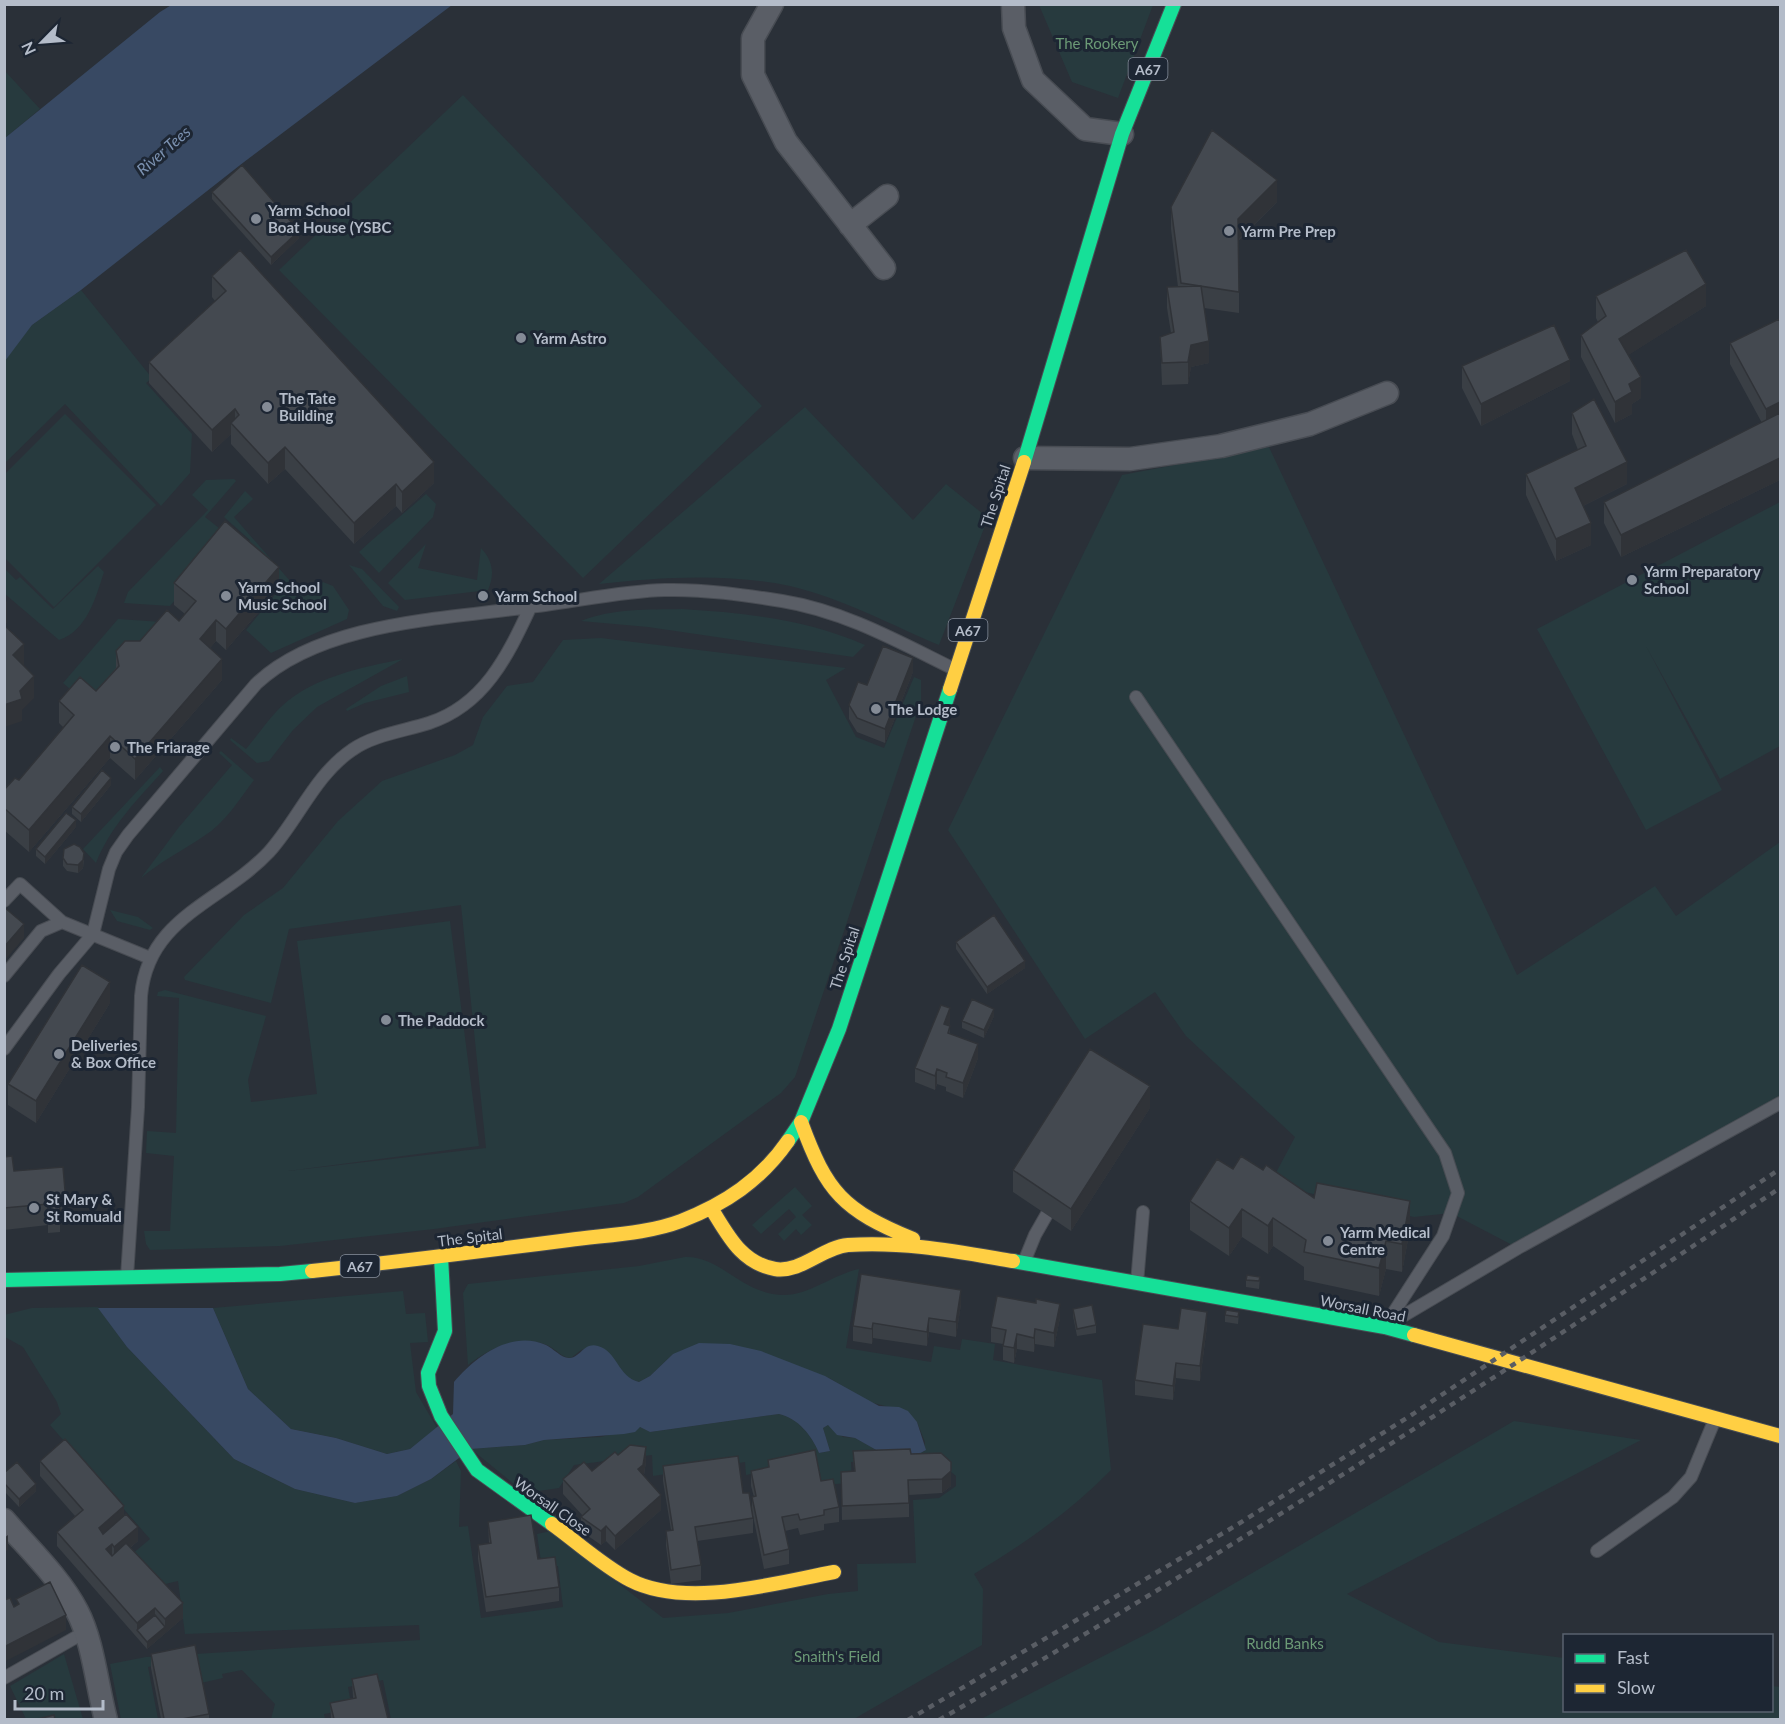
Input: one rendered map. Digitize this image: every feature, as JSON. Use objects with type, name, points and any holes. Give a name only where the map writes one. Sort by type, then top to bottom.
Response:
[{"type":"main road","name":"The Spital","points":[[4,1280],[246,1276],[441,1257],[652,1228],[690,1218],[711,1208],[742,1190],[763,1173],[785,1148],[801,1122],[839,1029],[1025,458],[1122,134],[1174,4]]},
{"type":"main road","name":"Worsall Road","points":[[801,1122],[816,1164],[830,1187],[851,1209],[872,1224],[932,1246],[1385,1327],[1780,1437]]},
{"type":"main road","name":"Worsall Road","points":[[711,1208],[739,1251],[750,1260],[776,1269],[793,1268],[829,1250],[847,1245],[932,1246]]},
{"type":"main road","name":"Worsall Close","points":[[441,1257],[446,1331],[428,1373],[429,1386],[441,1416],[467,1458],[490,1481],[629,1580],[647,1589],[678,1593],[738,1587],[834,1572]]},
{"type":"street","points":[[772,4],[753,38],[753,75],[786,142],[884,268]]},
{"type":"street","points":[[1013,4],[1014,28],[1033,81],[1085,129],[1122,134]]},
{"type":"street","points":[[850,225],[887,196]]},
{"type":"street","points":[[1025,458],[1130,459],[1221,446],[1310,424],[1387,393]]},
{"type":"street","points":[[4,1520],[66,1594],[85,1632],[106,1719]]},
{"type":"lane","points":[[4,1049],[59,974],[93,934],[116,852],[256,684],[274,668],[306,651],[379,627],[666,590],[784,602],[826,611],[892,638],[955,669]]},
{"type":"lane","points":[[128,1278],[142,979],[150,958],[181,920],[250,870],[268,853],[316,788],[351,750],[367,742],[430,722],[462,708],[500,665],[530,608]]},
{"type":"lane","points":[[1136,697],[1445,1153],[1458,1193],[1443,1236],[1385,1327]]},
{"type":"lane","points":[[4,901],[20,884],[62,922],[150,958]]},
{"type":"lane","points":[[4,976],[41,931],[62,922]]},
{"type":"lane","points":[[1385,1327],[1518,1248],[1780,1103]]},
{"type":"lane","points":[[1136,1284],[1143,1212]]},
{"type":"lane","points":[[1023,1263],[1047,1214]]},
{"type":"lane","points":[[1597,1551],[1679,1490],[1691,1477],[1715,1418]]},
{"type":"lane","points":[[4,1678],[85,1632]]},
{"type":"green space","name":"The Rookery","points":[[1039,5],[1153,5],[1118,98],[1072,82]]},
{"type":"green space","points":[[4,70],[40,109],[5,138],[4,138]]},
{"type":"green space","name":"Yarm Astro","points":[[463,95],[762,406],[583,578],[279,270]]},
{"type":"green space","points":[[81,290],[152,378],[146,383],[192,434],[190,473],[161,506],[65,404],[5,463],[4,360],[32,325]]},
{"type":"green space","points":[[805,407],[913,520],[946,484],[988,518],[939,645],[828,597],[790,586],[719,578],[599,584]]},
{"type":"green space","points":[[65,414],[156,505],[54,607],[5,558],[5,474]]},
{"type":"green space","points":[[1269,447],[1517,975],[1655,886],[1676,916],[1780,842],[1780,1103],[1518,1248],[1451,1213],[1414,1217],[1270,1184],[1295,1137],[1186,1036],[1155,992],[1085,1039],[948,830],[1122,475]]},
{"type":"green space","points":[[234,479],[236,481],[205,517],[229,536],[170,606],[124,603],[128,592],[208,510],[192,495],[206,480]]},
{"type":"green space","points":[[245,491],[253,499],[234,517],[304,597],[323,582],[333,586],[349,610],[347,619],[271,653],[246,630],[283,585],[243,550],[250,540],[224,517]]},
{"type":"green space","points":[[426,494],[436,504],[433,517],[379,573],[359,552]]},
{"type":"green space","points":[[1780,502],[1780,746],[1720,779],[1646,646],[1722,790],[1646,830],[1537,629]]},
{"type":"green space","points":[[426,544],[418,568],[477,580],[481,548],[492,568],[492,579],[488,590],[405,600],[388,583]]},
{"type":"green space","points":[[349,565],[362,569],[399,607],[397,611],[383,606]]},
{"type":"green space","points":[[98,566],[104,572],[89,612],[77,629],[69,636],[59,640],[5,594],[5,569],[16,580],[20,577],[53,609]]},
{"type":"green space","points":[[682,609],[752,615],[798,623],[865,645],[853,657],[648,627],[581,621],[618,612]]},
{"type":"green space","points":[[118,619],[162,622],[96,711],[63,683]]},
{"type":"green space","points":[[601,638],[846,668],[826,680],[856,737],[884,748],[914,677],[921,680],[921,701],[795,1077],[781,1093],[638,1197],[624,1203],[434,1229],[280,1246],[150,1250],[146,1244],[144,1231],[170,1231],[174,1156],[146,1153],[147,1131],[176,1133],[179,998],[157,996],[158,992],[165,990],[266,1016],[248,1080],[251,1102],[317,1094],[297,941],[450,921],[479,1146],[288,1171],[486,1148],[461,905],[289,929],[271,1003],[185,980],[184,977],[244,915],[283,888],[338,821],[382,781],[455,755],[473,745],[483,717],[507,686],[533,682],[563,640]]},
{"type":"green space","points":[[403,659],[317,707],[293,730],[269,761],[257,763],[230,740],[231,738],[246,749],[268,721],[294,696],[323,680]]},
{"type":"green space","points":[[407,676],[409,692],[365,703],[347,711],[346,709],[381,686]]},
{"type":"green space","points":[[221,751],[254,780],[219,825],[141,878],[179,827],[232,765],[219,753]]},
{"type":"green space","points":[[160,767],[163,771],[116,826],[96,863],[83,849]]},
{"type":"green space","points":[[110,910],[138,917],[153,928],[150,930],[117,921]]},
{"type":"green space","points":[[795,1187],[812,1206],[802,1215],[812,1225],[801,1235],[796,1229],[784,1241],[778,1234],[796,1217],[789,1209],[761,1234],[752,1225]]},
{"type":"green space","name":"Snaith's Field","points":[[685,1257],[710,1262],[755,1288],[784,1295],[803,1292],[859,1269],[846,1348],[931,1362],[934,1346],[960,1350],[962,1339],[995,1344],[993,1360],[1102,1380],[1111,1470],[1046,1526],[974,1574],[983,1589],[982,1645],[854,1719],[391,1719],[383,1680],[348,1687],[352,1709],[324,1714],[325,1719],[271,1719],[275,1704],[242,1670],[222,1674],[223,1678],[201,1683],[196,1658],[148,1667],[158,1719],[121,1719],[110,1664],[146,1657],[420,1640],[419,1625],[185,1634],[178,1581],[161,1585],[131,1555],[150,1539],[50,1425],[61,1414],[57,1402],[23,1347],[5,1337],[4,1315],[32,1308],[98,1307],[127,1347],[234,1459],[295,1489],[355,1503],[397,1496],[431,1479],[456,1461],[461,1471],[459,1527],[468,1526],[481,1618],[563,1607],[558,1566],[542,1568],[537,1534],[551,1531],[663,1618],[728,1613],[828,1594],[858,1591],[857,1564],[916,1563],[913,1500],[939,1498],[956,1486],[956,1476],[937,1460],[851,1462],[852,1483],[835,1484],[836,1490],[823,1492],[816,1461],[746,1475],[745,1462],[653,1476],[652,1455],[574,1465],[559,1488],[525,1493],[471,1449],[525,1445],[544,1440],[601,1437],[640,1427],[650,1432],[779,1414],[792,1419],[804,1429],[819,1453],[830,1451],[823,1428],[828,1425],[843,1437],[855,1438],[878,1451],[924,1452],[925,1442],[917,1422],[889,1407],[870,1402],[829,1378],[673,1354],[650,1376],[639,1382],[627,1376],[598,1346],[581,1350],[571,1358],[565,1357],[547,1345],[526,1341],[495,1348],[468,1365],[463,1293],[468,1284],[639,1266]]},
{"type":"green space","points":[[403,1291],[406,1314],[425,1313],[428,1342],[410,1343],[416,1392],[437,1428],[410,1449],[387,1454],[336,1438],[291,1429],[248,1389],[213,1308]]},
{"type":"green space","name":"Rudd Banks","points":[[1514,1421],[1641,1440],[1347,1594],[1439,1642],[1563,1658],[1563,1712],[1773,1712],[1773,1686],[1780,1687],[1780,1719],[981,1719],[1154,1630]]},
{"type":"green space","points":[[64,1654],[83,1719],[26,1719],[10,1686]]},
{"type":"water","name":"River Tees","points":[[173,4],[452,5],[244,162],[81,290],[32,325],[5,361],[5,138],[160,12]]},
{"type":"water","points":[[98,1308],[213,1308],[248,1389],[291,1429],[336,1438],[387,1454],[410,1449],[453,1414],[454,1382],[473,1363],[495,1348],[520,1341],[533,1341],[546,1345],[567,1358],[574,1357],[589,1346],[598,1346],[609,1353],[626,1375],[639,1382],[650,1376],[673,1354],[699,1343],[730,1344],[761,1351],[825,1376],[879,1406],[899,1407],[908,1411],[917,1422],[926,1450],[915,1456],[878,1451],[855,1438],[837,1435],[828,1425],[823,1428],[830,1451],[819,1453],[804,1429],[792,1419],[779,1414],[650,1432],[640,1427],[635,1432],[624,1434],[544,1440],[525,1445],[471,1449],[431,1479],[397,1496],[355,1503],[295,1489],[234,1459],[127,1347]]},
{"type":"building","points":[[1212,130],[1277,180],[1238,219],[1239,292],[1181,283],[1171,207]]},
{"type":"building","name":"Yarm School Boat House (YSBC","points":[[242,165],[299,231],[271,257],[212,192]]},
{"type":"building","name":"The Tate Building","points":[[240,250],[434,462],[402,492],[396,484],[354,523],[285,447],[268,463],[231,423],[239,415],[235,409],[212,430],[149,362],[226,291],[212,276]]},
{"type":"building","points":[[1686,250],[1706,284],[1619,339],[1641,377],[1629,384],[1632,392],[1615,402],[1581,335],[1606,316],[1596,296]]},
{"type":"building","points":[[1201,286],[1209,341],[1191,345],[1188,362],[1162,363],[1160,337],[1174,332],[1167,287]]},
{"type":"building","points":[[1779,319],[1780,402],[1766,409],[1730,343]]},
{"type":"building","points":[[1554,325],[1570,360],[1481,404],[1462,366]]},
{"type":"building","points":[[1594,399],[1627,462],[1575,488],[1591,523],[1556,539],[1526,474],[1586,446],[1572,413]]},
{"type":"building","points":[[1780,413],[1780,458],[1621,535],[1604,502]]},
{"type":"building","points":[[225,521],[279,567],[226,629],[216,620],[200,639],[222,659],[135,759],[110,736],[29,830],[4,808],[4,790],[15,778],[19,780],[74,715],[59,701],[80,677],[96,691],[119,666],[116,651],[125,641],[140,641],[167,610],[179,621],[196,601],[174,583]]},
{"type":"building","points":[[4,625],[24,644],[13,655],[34,676],[20,691],[22,699],[4,705]]},
{"type":"building","name":"The Lodge","points":[[883,646],[913,658],[885,729],[857,718],[849,705],[858,682],[867,685]]},
{"type":"building","points":[[102,770],[111,778],[81,814],[72,807]]},
{"type":"building","points":[[66,813],[76,820],[45,857],[36,849]]},
{"type":"building","points":[[74,844],[84,853],[83,860],[78,865],[67,864],[63,858],[64,849]]},
{"type":"building","points":[[4,907],[24,924],[4,947]]},
{"type":"building","points":[[994,915],[1025,961],[987,987],[956,942]]},
{"type":"building","points":[[82,965],[110,982],[36,1101],[8,1084]]},
{"type":"building","points":[[972,999],[994,1009],[984,1030],[962,1021]]},
{"type":"building","points":[[941,1005],[950,1008],[944,1024],[950,1026],[948,1033],[978,1044],[963,1083],[946,1077],[947,1073],[937,1069],[935,1076],[915,1068]]},
{"type":"building","points":[[1090,1049],[1150,1086],[1071,1209],[1013,1170]]},
{"type":"building","points":[[12,1156],[14,1171],[63,1167],[66,1202],[59,1203],[60,1211],[48,1212],[48,1204],[4,1208],[4,1157]]},
{"type":"building","points":[[1241,1156],[1263,1170],[1266,1165],[1314,1198],[1317,1183],[1410,1201],[1402,1244],[1386,1241],[1379,1268],[1304,1252],[1306,1240],[1273,1218],[1268,1226],[1242,1209],[1229,1228],[1190,1201],[1217,1159],[1233,1169]]},
{"type":"building","points":[[861,1274],[961,1290],[956,1322],[929,1318],[927,1332],[873,1323],[872,1329],[853,1326]]},
{"type":"building","points":[[1247,1275],[1260,1277],[1259,1281],[1246,1280]]},
{"type":"building","points":[[997,1296],[1036,1303],[1036,1299],[1060,1304],[1054,1333],[1035,1329],[1034,1338],[1017,1334],[1014,1348],[1003,1346],[1006,1330],[991,1327]]},
{"type":"building","points":[[1092,1305],[1096,1325],[1077,1329],[1073,1309]]},
{"type":"building","points":[[1181,1308],[1207,1312],[1200,1366],[1176,1363],[1173,1386],[1135,1380],[1143,1324],[1178,1329]]},
{"type":"building","points":[[1226,1310],[1239,1312],[1238,1317],[1225,1315]]},
{"type":"building","points":[[65,1439],[124,1506],[99,1528],[103,1534],[126,1514],[138,1527],[114,1547],[112,1544],[106,1549],[112,1556],[126,1543],[183,1603],[165,1619],[155,1608],[137,1623],[57,1532],[83,1510],[40,1461]]},
{"type":"building","points":[[630,1445],[646,1447],[643,1465],[638,1469],[661,1495],[615,1536],[606,1526],[601,1531],[581,1517],[590,1509],[563,1479],[584,1462],[592,1471],[615,1452],[618,1455]]},
{"type":"building","points":[[910,1449],[911,1454],[941,1453],[951,1462],[951,1471],[942,1479],[908,1480],[909,1503],[842,1506],[841,1472],[855,1471],[853,1451]]},
{"type":"building","points":[[815,1450],[821,1481],[833,1479],[839,1507],[824,1510],[824,1515],[800,1520],[798,1514],[782,1517],[789,1549],[764,1555],[752,1497],[756,1496],[751,1471],[769,1467],[768,1460]]},
{"type":"building","points":[[738,1456],[743,1493],[749,1493],[753,1518],[695,1527],[701,1565],[671,1570],[666,1531],[673,1530],[663,1466]]},
{"type":"building","points":[[17,1462],[36,1484],[19,1499],[4,1483],[4,1473]]},
{"type":"building","points":[[531,1515],[538,1559],[555,1557],[559,1587],[486,1597],[478,1545],[491,1543],[488,1522]]},
{"type":"building","points":[[50,1582],[66,1615],[4,1647],[4,1600],[10,1598],[14,1607],[19,1604],[16,1599]]},
{"type":"building","points":[[155,1615],[165,1627],[147,1642],[137,1630]]},
{"type":"building","points":[[195,1645],[209,1714],[182,1719],[164,1719],[151,1654]]},
{"type":"building","points":[[377,1674],[388,1719],[334,1719],[330,1703],[356,1698],[352,1679]]},
{"type":"building","points":[[54,1715],[55,1719],[38,1719]]},
{"type":"railway","points":[[908,1720],[1235,1526],[1413,1414],[1780,1169]]},
{"type":"railway","points":[[939,1720],[1153,1593],[1364,1461],[1780,1188]]},
{"type":"traffic: fast","points":[[1024,462],[1122,134],[1174,4]]},
{"type":"traffic: fast","points":[[788,1141],[801,1122],[839,1029],[950,689]]},
{"type":"traffic: fast","points":[[441,1257],[445,1331],[428,1373],[429,1386],[441,1416],[477,1470],[552,1524]]},
{"type":"traffic: fast","points":[[1013,1261],[1385,1327],[1414,1335]]},
{"type":"traffic: fast","points":[[4,1280],[280,1274],[312,1271]]},
{"type":"traffic: slow","points":[[950,689],[1024,462]]},
{"type":"traffic: slow","points":[[801,1122],[820,1166],[829,1183],[840,1196],[870,1218],[913,1239]]},
{"type":"traffic: slow","points":[[312,1271],[654,1229],[697,1214],[741,1189],[766,1168],[788,1141]]},
{"type":"traffic: slow","points":[[711,1208],[730,1238],[744,1254],[763,1266],[775,1269],[803,1264],[839,1247],[869,1244],[931,1248],[1013,1261]]},
{"type":"traffic: slow","points":[[1414,1335],[1780,1436]]},
{"type":"traffic: slow","points":[[552,1524],[600,1561],[630,1580],[652,1588],[677,1593],[731,1591],[834,1572]]},
{"type":"place","name":"Yarm School Boat House (YSBC","points":[[256,219]]},
{"type":"place","name":"Yarm Pre Prep","points":[[1229,231]]},
{"type":"place","name":"Yarm Astro","points":[[521,338]]},
{"type":"place","name":"The Tate Building","points":[[267,407]]},
{"type":"place","name":"Yarm Preparatory School","points":[[1632,580]]},
{"type":"place","name":"Yarm School Music School","points":[[226,596]]},
{"type":"place","name":"Yarm School","points":[[483,596]]},
{"type":"place","name":"The Lodge","points":[[876,709]]},
{"type":"place","name":"The Friarage","points":[[115,747]]},
{"type":"place","name":"The Paddock","points":[[386,1020]]},
{"type":"place","name":"Deliveries & Box Office","points":[[59,1054]]},
{"type":"place","name":"St Mary & St Romuald","points":[[34,1208]]},
{"type":"place","name":"Yarm Medical Centre","points":[[1328,1241]]}]
